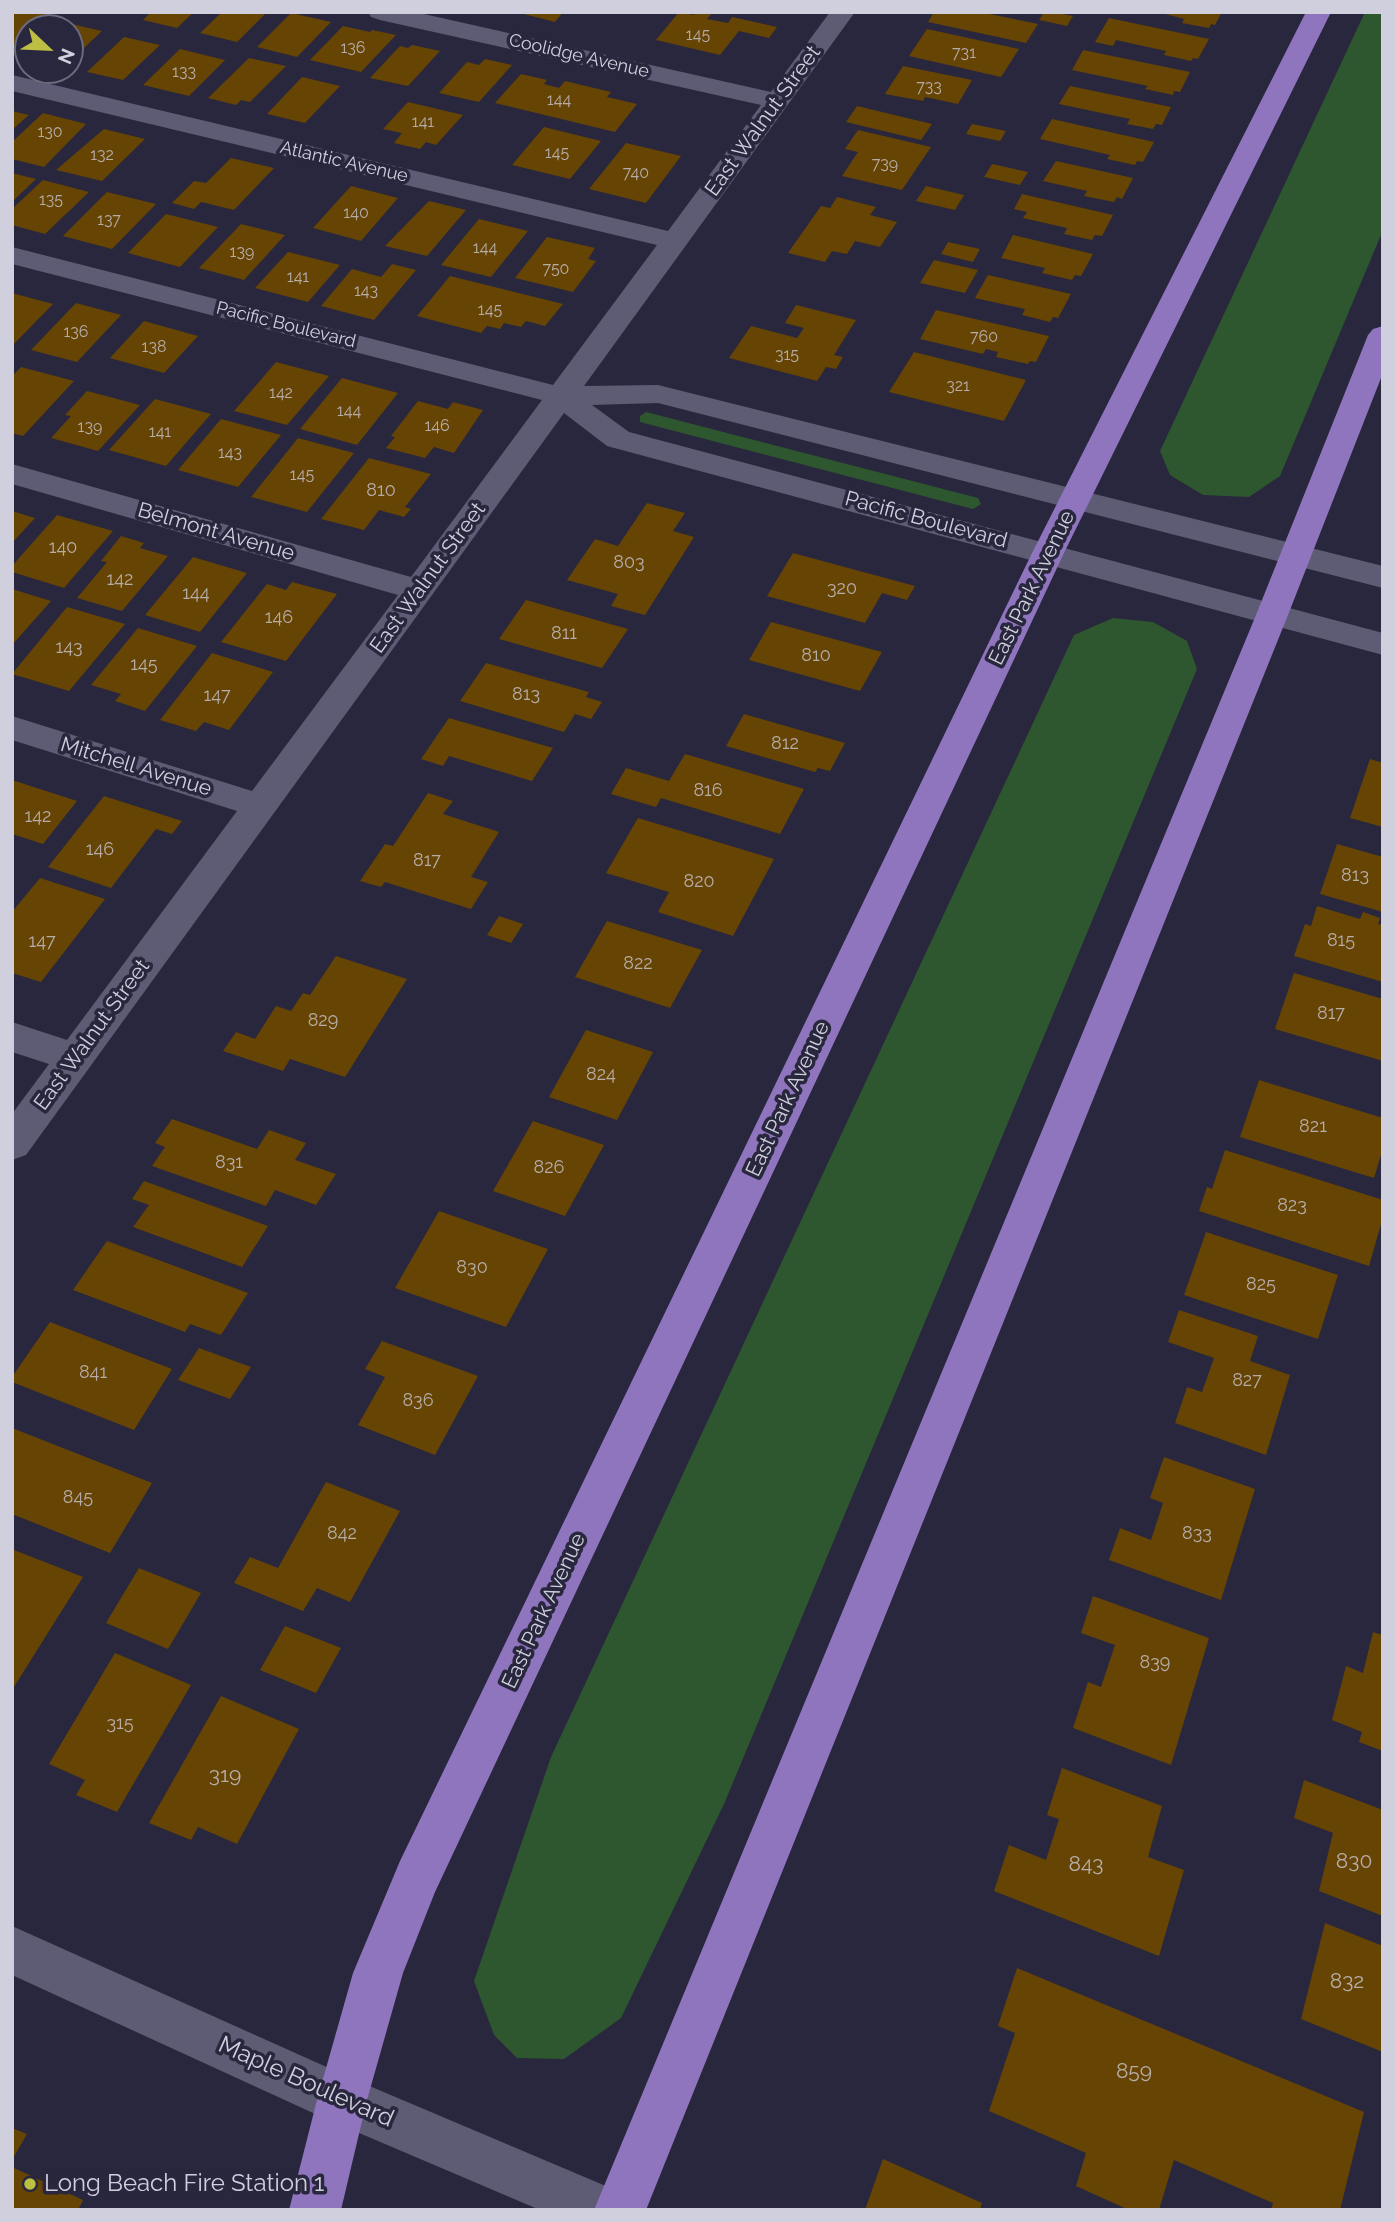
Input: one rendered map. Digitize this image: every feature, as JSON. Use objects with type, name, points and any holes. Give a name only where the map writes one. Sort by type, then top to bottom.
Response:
[{"type":"highway","name":"East Park Avenue","points":[[315,2210],[342,2100],[378,1973],[417,1878],[1048,553],[1320,12]]},
{"type":"highway","points":[[620,2210],[1272,615],[1383,335]]},
{"type":"street","name":"Coolidge Avenue","points":[[380,12],[778,101]]},
{"type":"street","name":"East Walnut Street","points":[[12,1144],[843,12]]},
{"type":"street","name":"Atlantic Avenue","points":[[12,83],[675,241]]},
{"type":"street","name":"Pacific Boulevard","points":[[12,255],[561,396],[658,394],[1383,577]]},
{"type":"street","name":"Pacific Boulevard","points":[[561,396],[618,439],[1383,643]]},
{"type":"street","name":"Belmont Avenue","points":[[12,474],[419,590]]},
{"type":"street","name":"Mitchell Avenue","points":[[12,728],[260,806]]},
{"type":"street","points":[[12,1037],[75,1058]]},
{"type":"street","name":"Maple Boulevard","points":[[12,1950],[342,2100],[602,2210]]},
{"type":"green space","points":[[1365,12],[1383,12],[1383,230],[1280,476],[1249,497],[1203,495],[1170,475],[1160,451]]},
{"type":"green space","points":[[646,412],[978,498],[981,504],[973,509],[640,422],[640,416]]},
{"type":"green space","points":[[1113,618],[1153,622],[1187,641],[1197,669],[724,1804],[621,2018],[564,2059],[517,2058],[494,2035],[474,1981],[551,1757],[1074,635]]},
{"type":"building","points":[[12,12],[52,14],[14,14],[12,50]]},
{"type":"building","points":[[151,12],[194,12],[177,28],[143,20]]},
{"type":"building","points":[[222,12],[267,12],[237,42],[200,33]]},
{"type":"building","points":[[516,12],[563,12],[555,22]]},
{"type":"building","points":[[679,12],[694,15],[696,12],[709,12],[712,13],[707,19],[728,23],[732,17],[777,27],[769,38],[739,31],[720,55],[656,40]]},
{"type":"building","points":[[934,12],[980,12],[1038,24],[1026,43],[928,22]]},
{"type":"building","points":[[1044,12],[1073,16],[1067,26],[1039,20]]},
{"type":"building","points":[[1158,12],[1222,12],[1215,25],[1211,24],[1209,28],[1182,23],[1184,19]]},
{"type":"building","points":[[291,13],[331,22],[297,57],[257,47]]},
{"type":"building","points":[[1109,18],[1209,39],[1198,59],[1193,58],[1191,61],[1164,55],[1166,51],[1116,40],[1113,46],[1095,42]]},
{"type":"building","points":[[343,26],[396,35],[361,72],[310,60]]},
{"type":"building","points":[[84,27],[102,31],[84,48]]},
{"type":"building","points":[[927,29],[1019,49],[1001,77],[909,56]]},
{"type":"building","points":[[124,37],[160,45],[123,80],[87,72]]},
{"type":"building","points":[[412,45],[440,51],[408,86],[370,78],[400,46],[408,48]]},
{"type":"building","points":[[180,49],[225,60],[189,96],[143,85]]},
{"type":"building","points":[[1083,50],[1190,72],[1180,92],[1174,91],[1173,95],[1145,89],[1148,86],[1072,70]]},
{"type":"building","points":[[249,58],[286,66],[250,102],[241,100],[236,105],[208,98]]},
{"type":"building","points":[[485,59],[512,65],[479,102],[439,93],[467,62],[479,65]]},
{"type":"building","points":[[903,66],[972,80],[958,104],[925,97],[923,101],[885,94]]},
{"type":"building","points":[[521,74],[547,80],[544,84],[559,88],[565,81],[611,92],[607,97],[637,104],[615,132],[495,103]]},
{"type":"building","points":[[302,77],[340,86],[305,123],[267,114]]},
{"type":"building","points":[[1070,86],[1171,107],[1162,125],[1156,124],[1153,129],[1127,124],[1130,119],[1059,104]]},
{"type":"building","points":[[408,102],[463,115],[436,145],[426,142],[420,149],[394,143],[402,133],[383,129]]},
{"type":"building","points":[[857,106],[932,124],[921,140],[846,122]]},
{"type":"building","points":[[12,111],[29,115],[12,130]]},
{"type":"building","points":[[43,113],[86,124],[44,167],[12,159],[12,142]]},
{"type":"building","points":[[1052,119],[1154,142],[1143,162],[1137,161],[1135,165],[1107,159],[1110,155],[1040,139]]},
{"type":"building","points":[[972,124],[1006,131],[1000,141],[966,134]]},
{"type":"building","points":[[544,127],[601,141],[570,179],[512,165]]},
{"type":"building","points":[[104,129],[145,139],[102,181],[56,170]]},
{"type":"building","points":[[858,130],[931,147],[902,190],[842,176],[858,152],[845,149]]},
{"type":"building","points":[[626,143],[681,156],[646,203],[589,189]]},
{"type":"building","points":[[231,158],[274,168],[234,210],[201,202],[194,209],[172,203],[194,181],[206,183]]},
{"type":"building","points":[[1056,161],[1133,178],[1122,199],[1117,197],[1114,202],[1084,196],[1087,191],[1043,181]]},
{"type":"building","points":[[992,164],[1028,172],[1020,185],[984,177]]},
{"type":"building","points":[[12,173],[36,179],[14,200],[12,199]]},
{"type":"building","points":[[43,180],[89,192],[45,234],[12,225],[12,209]]},
{"type":"building","points":[[351,186],[398,198],[361,241],[313,228]]},
{"type":"building","points":[[926,186],[964,195],[955,210],[916,201]]},
{"type":"building","points":[[107,192],[156,204],[112,249],[63,236]]},
{"type":"building","points":[[1022,194],[1113,215],[1102,236],[1095,235],[1092,240],[1064,234],[1067,228],[1023,218],[1027,212],[1014,209]]},
{"type":"building","points":[[837,197],[876,207],[870,215],[897,222],[880,247],[855,241],[847,254],[832,251],[825,262],[788,253],[821,206],[830,208]]},
{"type":"building","points":[[429,201],[466,210],[427,256],[385,246]]},
{"type":"building","points":[[166,214],[218,227],[180,267],[128,253]]},
{"type":"building","points":[[479,219],[528,231],[491,277],[441,265]]},
{"type":"building","points":[[241,224],[285,235],[244,280],[199,268]]},
{"type":"building","points":[[1013,235],[1093,254],[1081,276],[1075,275],[1072,280],[1042,273],[1045,268],[1001,258]]},
{"type":"building","points":[[547,237],[595,248],[588,259],[596,261],[573,292],[515,278]]},
{"type":"building","points":[[948,242],[980,249],[973,262],[941,254]]},
{"type":"building","points":[[288,252],[340,265],[308,302],[255,288]]},
{"type":"building","points":[[934,260],[978,270],[965,293],[920,283]]},
{"type":"building","points":[[392,264],[416,270],[374,320],[321,306],[352,269],[381,277]]},
{"type":"building","points":[[988,275],[1071,294],[1058,318],[1053,317],[1050,322],[1022,315],[1025,309],[975,298]]},
{"type":"building","points":[[450,276],[563,304],[545,326],[526,321],[521,327],[504,323],[500,329],[487,326],[481,333],[417,316]]},
{"type":"building","points":[[12,293],[53,304],[12,346]]},
{"type":"building","points":[[76,303],[121,315],[77,362],[31,350]]},
{"type":"building","points":[[796,305],[856,320],[834,355],[843,357],[836,369],[826,367],[817,381],[729,358],[751,326],[797,338],[804,328],[785,323]]},
{"type":"building","points":[[936,310],[1049,336],[1036,362],[1030,361],[1028,364],[996,357],[998,352],[986,349],[983,354],[920,339]]},
{"type":"building","points":[[144,321],[198,336],[164,373],[110,358]]},
{"type":"building","points":[[914,352],[1026,380],[1004,421],[889,392]]},
{"type":"building","points":[[276,362],[329,376],[287,425],[234,411]]},
{"type":"building","points":[[21,367],[74,381],[23,436],[12,433],[12,376]]},
{"type":"building","points":[[342,378],[398,393],[357,445],[300,429]]},
{"type":"building","points":[[87,391],[140,405],[98,451],[51,438],[71,416],[65,415]]},
{"type":"building","points":[[155,399],[211,414],[166,466],[109,450]]},
{"type":"building","points":[[418,401],[448,409],[453,402],[483,410],[454,453],[434,447],[425,458],[386,448],[395,437],[391,436]]},
{"type":"building","points":[[221,419],[281,435],[238,487],[178,470]]},
{"type":"building","points":[[298,438],[354,453],[307,512],[251,497]]},
{"type":"building","points":[[369,458],[431,474],[405,507],[411,509],[404,517],[379,510],[364,530],[321,519]]},
{"type":"building","points":[[647,503],[685,513],[673,531],[694,537],[645,615],[611,606],[618,594],[567,580],[595,539],[618,546]]},
{"type":"building","points":[[12,511],[35,518],[12,543]]},
{"type":"building","points":[[57,515],[113,531],[64,588],[12,572],[12,566]]},
{"type":"building","points":[[121,536],[144,543],[140,548],[168,556],[122,611],[77,598],[107,562],[101,561]]},
{"type":"building","points":[[793,553],[915,586],[907,600],[882,593],[865,623],[767,596]]},
{"type":"building","points":[[193,557],[247,573],[200,632],[145,615]]},
{"type":"building","points":[[292,582],[337,594],[286,661],[221,642],[267,584],[286,590]]},
{"type":"building","points":[[12,589],[51,601],[12,645]]},
{"type":"building","points":[[526,600],[628,629],[602,668],[499,639]]},
{"type":"building","points":[[67,607],[125,624],[69,691],[12,674]]},
{"type":"building","points":[[771,622],[882,652],[860,691],[749,660]]},
{"type":"building","points":[[138,628],[197,646],[145,711],[115,701],[121,694],[91,685]]},
{"type":"building","points":[[212,653],[273,672],[229,730],[204,722],[196,731],[160,720]]},
{"type":"building","points":[[486,663],[589,692],[586,697],[602,702],[591,719],[575,714],[564,732],[460,701]]},
{"type":"building","points":[[744,714],[845,743],[830,771],[818,768],[815,772],[726,746]]},
{"type":"building","points":[[449,718],[553,748],[532,781],[449,756],[443,766],[421,759]]},
{"type":"building","points":[[685,754],[804,789],[780,834],[661,798],[656,807],[611,794],[626,768],[669,781]]},
{"type":"building","points":[[1370,759],[1383,763],[1383,827],[1350,818]]},
{"type":"building","points":[[12,780],[77,801],[43,844],[12,834]]},
{"type":"building","points":[[428,793],[453,801],[443,814],[499,832],[471,877],[488,882],[471,909],[385,882],[381,887],[360,881],[385,844],[393,846]]},
{"type":"building","points":[[104,796],[182,821],[172,834],[156,829],[111,888],[48,867]]},
{"type":"building","points":[[638,818],[774,859],[733,936],[658,912],[669,892],[606,873]]},
{"type":"building","points":[[1337,844],[1383,857],[1383,912],[1320,894]]},
{"type":"building","points":[[40,878],[105,899],[41,982],[12,973],[12,912]]},
{"type":"building","points":[[1317,906],[1360,919],[1363,912],[1380,918],[1378,924],[1383,925],[1383,982],[1294,956],[1305,924],[1311,926]]},
{"type":"building","points":[[499,916],[523,924],[511,943],[487,935]]},
{"type":"building","points":[[607,921],[702,950],[670,1008],[575,977]]},
{"type":"building","points":[[336,956],[407,979],[345,1077],[290,1059],[283,1071],[223,1051],[236,1032],[255,1039],[276,1006],[291,1011],[303,993],[310,995]]},
{"type":"building","points":[[1294,973],[1383,999],[1383,1061],[1275,1029]]},
{"type":"building","points":[[586,1030],[653,1052],[617,1120],[549,1097]]},
{"type":"building","points":[[1259,1080],[1383,1118],[1383,1148],[1374,1178],[1240,1137]]},
{"type":"building","points":[[172,1119],[257,1149],[269,1130],[306,1143],[295,1160],[336,1174],[316,1205],[275,1190],[266,1206],[152,1166],[165,1147],[155,1143]]},
{"type":"building","points":[[533,1121],[604,1145],[565,1216],[493,1191]]},
{"type":"building","points":[[1225,1150],[1383,1200],[1383,1217],[1369,1266],[1199,1211],[1207,1187],[1212,1189]]},
{"type":"building","points":[[144,1181],[268,1226],[242,1267],[133,1227],[149,1205],[132,1199]]},
{"type":"building","points":[[439,1211],[548,1249],[506,1327],[395,1288]]},
{"type":"building","points":[[1206,1232],[1338,1275],[1318,1339],[1184,1295]]},
{"type":"building","points":[[107,1241],[248,1293],[221,1335],[190,1324],[185,1332],[73,1290]]},
{"type":"building","points":[[1179,1310],[1258,1336],[1250,1361],[1290,1375],[1266,1455],[1175,1423],[1187,1387],[1202,1392],[1214,1358],[1168,1342]]},
{"type":"building","points":[[50,1322],[172,1369],[134,1430],[12,1382],[12,1377]]},
{"type":"building","points":[[382,1341],[478,1376],[435,1455],[358,1425],[385,1377],[365,1369]]},
{"type":"building","points":[[199,1348],[251,1367],[230,1399],[178,1380]]},
{"type":"building","points":[[12,1428],[152,1483],[110,1553],[12,1514]]},
{"type":"building","points":[[1164,1457],[1255,1489],[1221,1600],[1109,1560],[1120,1528],[1151,1540],[1163,1503],[1150,1498]]},
{"type":"building","points":[[326,1482],[400,1511],[350,1602],[317,1588],[303,1611],[234,1583],[250,1557],[278,1568]]},
{"type":"building","points":[[14,1550],[83,1577],[12,1690],[12,1552]]},
{"type":"building","points":[[139,1568],[201,1593],[168,1649],[106,1623]]},
{"type":"building","points":[[1093,1596],[1209,1638],[1171,1765],[1073,1728],[1088,1682],[1101,1687],[1115,1645],[1081,1633]]},
{"type":"building","points":[[285,1626],[341,1648],[316,1693],[260,1670]]},
{"type":"building","points":[[1373,1632],[1383,1635],[1383,1751],[1359,1742],[1362,1732],[1332,1720],[1346,1666],[1363,1673]]},
{"type":"building","points":[[115,1653],[191,1685],[117,1812],[76,1795],[85,1780],[49,1764]]},
{"type":"building","points":[[221,1696],[299,1729],[237,1844],[198,1827],[191,1840],[149,1823]]},
{"type":"building","points":[[1062,1768],[1162,1806],[1148,1857],[1184,1870],[1159,1956],[994,1891],[1009,1845],[1046,1860],[1059,1819],[1047,1815]]},
{"type":"building","points":[[1304,1780],[1383,1810],[1383,1916],[1319,1891],[1333,1833],[1294,1818]]},
{"type":"building","points":[[1325,1923],[1383,1946],[1383,2052],[1301,2019]]},
{"type":"building","points":[[1017,1968],[1364,2112],[1340,2210],[1271,2210],[1273,2203],[1174,2160],[1159,2210],[1129,2210],[1076,2186],[1086,2153],[989,2111],[1015,2033],[998,2026]]},
{"type":"building","name":"Long Beach Fire Station 1","points":[[12,2128],[27,2134],[12,2160]]},
{"type":"building","points":[[883,2159],[982,2203],[980,2210],[865,2210]]},
{"type":"building","name":"Long Beach Fire Station 1","points":[[12,2167],[83,2200],[78,2210],[12,2210]]},
{"type":"place","name":"Long Beach Fire Station 1","points":[[30,2184]]}]
